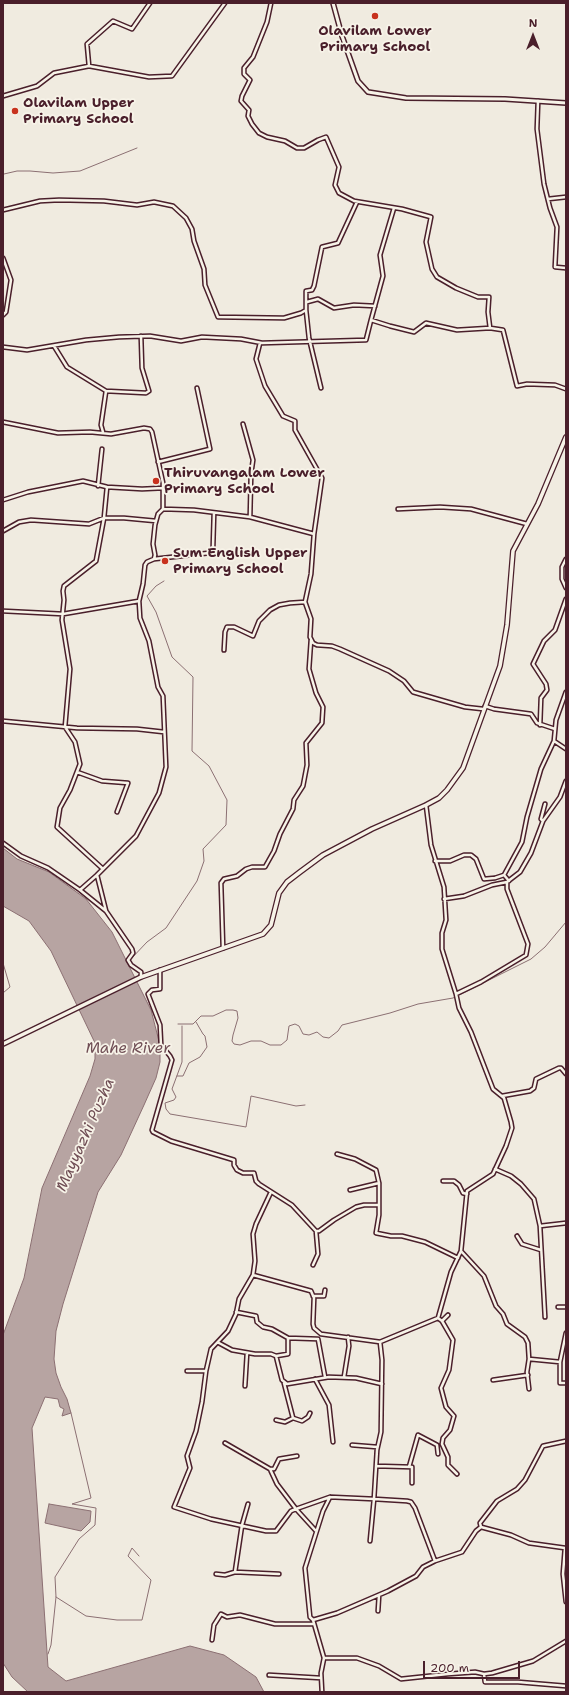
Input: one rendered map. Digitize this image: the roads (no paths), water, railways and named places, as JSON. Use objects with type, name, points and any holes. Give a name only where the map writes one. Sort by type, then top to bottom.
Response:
[{"type":"main road","points":[[3,1044],[141,977],[255,938],[267,931],[274,918],[279,892],[282,887],[323,856],[372,829],[426,805],[439,798],[447,790],[462,768],[500,666],[505,638],[511,582],[511,556],[519,536],[538,504],[566,437]]},
{"type":"street","points":[[89,66],[88,44],[112,22],[132,29],[150,3]]},
{"type":"street","points":[[3,96],[37,86],[54,73],[89,66],[149,77],[172,76],[225,3]]},
{"type":"street","points":[[271,3],[267,22],[253,57],[244,68],[244,74],[250,80],[241,101],[249,110],[248,116],[252,124],[259,133],[297,148],[304,148],[318,140],[326,138],[339,167],[336,185],[339,193],[357,202],[394,208],[431,217],[426,242],[432,268],[437,277],[456,288],[478,297],[489,297],[488,312],[490,328]]},
{"type":"street","points":[[334,3],[342,36],[358,81],[368,92],[406,98],[566,102]]},
{"type":"street","points":[[538,101],[537,129],[544,184],[558,227],[555,267],[566,268]]},
{"type":"street","points":[[548,199],[566,197]]},
{"type":"street","points":[[3,210],[40,201],[60,200],[104,201],[137,205],[154,202],[173,206],[186,218],[192,229],[194,241],[204,269],[205,285],[218,317],[284,318],[306,310]]},
{"type":"street","points":[[321,388],[310,341],[306,310],[306,291],[312,290],[314,286],[322,247],[338,243],[357,202]]},
{"type":"street","points":[[3,347],[27,350],[98,339],[141,336],[160,337],[176,341],[202,337],[260,343],[366,340],[383,276],[380,255],[394,208]]},
{"type":"street","points":[[3,258],[11,280],[6,312],[3,315]]},
{"type":"street","points":[[307,302],[318,299],[334,308],[354,304],[374,306]]},
{"type":"street","points":[[371,320],[414,332],[426,323],[457,330],[490,328],[503,330],[517,386],[527,384],[555,385],[566,389]]},
{"type":"street","points":[[54,346],[67,367],[106,391],[146,393],[149,391],[142,368],[141,336]]},
{"type":"street","points":[[223,948],[221,883],[224,879],[237,876],[246,869],[252,867],[265,867],[293,809],[294,800],[303,786],[307,765],[306,743],[322,722],[323,707],[316,693],[309,668],[311,618],[305,602],[311,574],[314,534],[322,478],[295,430],[295,421],[283,416],[265,386],[256,359],[260,343]]},
{"type":"street","points":[[158,462],[210,449],[196,388]]},
{"type":"street","points":[[103,432],[101,426],[106,391]]},
{"type":"street","points":[[3,422],[58,433],[103,432],[111,434],[144,428],[150,430],[152,432],[163,488],[163,509],[160,511],[156,521],[153,544],[155,551],[154,559]]},
{"type":"street","points":[[243,424],[253,460],[250,474],[250,517]]},
{"type":"street","points":[[98,486],[102,448]]},
{"type":"street","points":[[3,500],[28,492],[84,481],[107,488],[163,488]]},
{"type":"street","points":[[103,869],[57,827],[60,808],[70,790],[80,764],[75,742],[65,727],[70,669],[62,620],[64,586],[96,561],[104,518],[107,488]]},
{"type":"street","points":[[398,509],[440,507],[471,509],[527,524]]},
{"type":"street","points":[[163,509],[194,510],[250,517],[314,534]]},
{"type":"street","points":[[80,890],[136,836],[159,793],[166,767],[163,696],[158,686],[149,641],[140,618],[139,601],[145,565],[147,562],[154,559],[209,553],[212,550],[214,513]]},
{"type":"street","points":[[3,531],[18,522],[31,520],[89,524],[104,518],[139,518],[156,521]]},
{"type":"street","points":[[566,559],[562,568],[562,579],[566,588]]},
{"type":"street","points":[[540,725],[541,698],[547,690],[546,684],[533,664],[544,641],[555,630],[566,599]]},
{"type":"street","points":[[3,611],[63,614],[139,601]]},
{"type":"street","points":[[224,650],[226,627],[234,627],[253,636],[260,621],[270,610],[290,603],[305,602]]},
{"type":"street","points":[[311,640],[315,644],[332,646],[348,652],[388,671],[404,681],[413,692],[465,707],[531,714],[535,722],[554,729]]},
{"type":"street","points":[[435,861],[450,861],[464,855],[471,855],[476,859],[484,879],[504,876],[522,842],[527,817],[542,769],[554,741],[556,720],[566,692]]},
{"type":"street","points":[[3,722],[65,727],[137,729],[164,732]]},
{"type":"street","points":[[554,741],[566,749]]},
{"type":"street","points":[[77,772],[102,781],[128,783],[117,812]]},
{"type":"street","points":[[444,899],[464,896],[492,885],[508,882],[520,872],[531,853],[543,821],[560,797],[566,781]]},
{"type":"street","points":[[543,821],[541,819],[545,804]]},
{"type":"street","points":[[426,805],[429,836],[435,861],[444,887],[446,920],[442,933],[442,945],[459,1008],[471,1032],[492,1089],[502,1096],[512,1128],[506,1146],[493,1174],[467,1191],[462,1251],[451,1272],[438,1318]]},
{"type":"street","points":[[3,843],[21,856],[48,868],[80,890],[106,911],[132,949],[133,953],[128,960],[131,965],[141,972],[141,977]]},
{"type":"street","points":[[97,875],[106,911]]},
{"type":"street","points":[[456,994],[481,982],[526,955],[528,944],[507,888],[508,882],[504,876]]},
{"type":"street","points":[[160,970],[160,989],[152,990],[148,994],[160,1025],[161,1045],[172,1060],[152,1130],[153,1132],[171,1141],[234,1160],[234,1165],[237,1170],[243,1173],[254,1173],[256,1181],[292,1205],[316,1231],[318,1254],[313,1265]]},
{"type":"street","points":[[502,1096],[530,1090],[534,1088],[536,1079],[559,1068],[561,1068],[566,1074]]},
{"type":"street","points":[[337,1154],[355,1159],[376,1170],[379,1183],[380,1215],[376,1233],[391,1236],[402,1236],[425,1242],[458,1258]]},
{"type":"street","points":[[495,1169],[511,1176],[532,1196],[540,1226],[545,1317]]},
{"type":"street","points":[[443,1181],[454,1181],[467,1194]]},
{"type":"street","points":[[350,1190],[379,1183]]},
{"type":"street","points":[[271,1192],[253,1234],[255,1261],[253,1275],[239,1299],[236,1312],[228,1331],[219,1343],[212,1349],[206,1371],[196,1431],[186,1456],[190,1468],[174,1507],[211,1519],[266,1531],[276,1531],[291,1511],[330,1497],[410,1502],[418,1516],[435,1561]]},
{"type":"street","points":[[316,1231],[319,1231],[356,1207],[364,1205],[379,1205]]},
{"type":"street","points":[[540,1226],[566,1223]]},
{"type":"street","points":[[517,1236],[522,1244],[541,1250]]},
{"type":"street","points":[[462,1251],[484,1276],[496,1306],[503,1314],[507,1324],[525,1337],[528,1343],[529,1389]]},
{"type":"street","points":[[253,1275],[311,1291],[314,1310],[312,1320],[314,1328],[320,1334],[380,1342],[438,1318]]},
{"type":"street","points":[[313,1296],[324,1296],[325,1290]]},
{"type":"street","points":[[558,1307],[566,1307]]},
{"type":"street","points":[[236,1312],[256,1316],[257,1322],[263,1327],[272,1329],[288,1338],[318,1339],[325,1377]]},
{"type":"street","points":[[442,1321],[448,1315]]},
{"type":"street","points":[[438,1318],[442,1321],[453,1340],[449,1370],[441,1388],[446,1407],[454,1416],[450,1430],[442,1438],[442,1444],[448,1456],[448,1465],[457,1474]]},
{"type":"street","points":[[566,1333],[560,1362],[560,1383],[566,1382]]},
{"type":"street","points":[[344,1377],[349,1346],[348,1337]]},
{"type":"street","points":[[219,1343],[232,1350],[255,1354],[271,1354],[276,1356],[288,1354],[288,1338]]},
{"type":"street","points":[[370,1540],[376,1466],[381,1432],[382,1360],[380,1342]]},
{"type":"street","points":[[245,1386],[247,1353]]},
{"type":"street","points":[[276,1356],[293,1418]]},
{"type":"street","points":[[529,1359],[560,1362]]},
{"type":"street","points":[[187,1371],[206,1371]]},
{"type":"street","points":[[493,1380],[528,1375]]},
{"type":"street","points":[[284,1383],[287,1384],[325,1377],[344,1377],[382,1384]]},
{"type":"street","points":[[315,1379],[323,1390],[329,1405],[333,1442]]},
{"type":"street","points":[[276,1420],[285,1422],[293,1418],[302,1421],[308,1417],[310,1413]]},
{"type":"street","points":[[409,1467],[418,1435],[437,1445],[438,1454]]},
{"type":"street","points":[[212,1640],[214,1625],[221,1614],[227,1616],[240,1615],[275,1624],[314,1622],[379,1595],[416,1576],[424,1567],[435,1561],[462,1552],[472,1536],[481,1527],[480,1523],[497,1501],[517,1488],[525,1480],[543,1446],[566,1441]]},
{"type":"street","points":[[225,1444],[270,1469],[277,1484],[316,1532]]},
{"type":"street","points":[[352,1444],[378,1447]]},
{"type":"street","points":[[270,1469],[274,1469],[279,1459],[297,1456]]},
{"type":"street","points":[[376,1466],[412,1467],[412,1483]]},
{"type":"street","points":[[322,1692],[321,1678],[324,1658],[314,1622],[310,1617],[305,1568],[323,1511],[330,1497]]},
{"type":"street","points":[[235,1572],[242,1525],[248,1504]]},
{"type":"street","points":[[481,1527],[511,1535],[529,1544],[566,1549],[563,1574],[566,1602]]},
{"type":"street","points":[[216,1574],[225,1575],[235,1572],[279,1574]]},
{"type":"street","points":[[378,1611],[379,1595]]},
{"type":"street","points":[[324,1658],[357,1658],[379,1666],[400,1679],[448,1674],[484,1674],[533,1661],[566,1641]]},
{"type":"street","points":[[484,1674],[485,1682],[518,1682],[566,1686]]},
{"type":"street","points":[[269,1675],[321,1678]]},
{"type":"water","name":"Mahe River","points":[[3,848],[17,859],[49,872],[86,899],[112,932],[151,1010],[160,1045],[160,1062],[156,1078],[121,1155],[98,1192],[56,1331],[54,1359],[56,1373],[71,1413],[62,1416],[64,1409],[60,1407],[58,1399],[45,1397],[32,1428],[48,1667],[66,1681],[190,1646],[224,1655],[256,1677],[264,1692],[28,1692],[12,1677],[3,1663],[3,1335],[24,1278],[42,1188],[90,1076],[95,1059],[95,1043],[51,951],[29,921],[3,906]]},
{"type":"water","points":[[49,1504],[91,1511],[90,1522],[81,1531],[45,1523]]},
{"type":"waterway","points":[[4,174],[17,171],[53,173],[80,171],[137,148]]},
{"type":"waterway","points":[[129,961],[147,942],[166,928],[197,881],[204,861],[203,849],[226,825],[227,800],[209,766],[192,751],[193,677],[172,657],[156,612],[147,596],[156,586],[164,581]]},
{"type":"waterway","points":[[178,1024],[193,1024],[201,1016],[213,1016],[226,1010],[233,1010],[237,1011],[238,1018],[232,1041],[234,1044],[240,1045],[251,1041],[261,1041],[270,1045],[281,1045],[287,1040],[289,1026],[295,1024],[299,1026],[303,1034],[309,1035],[317,1032],[323,1037],[329,1038],[338,1031],[342,1025],[390,1013],[418,1004],[453,998],[531,959],[545,947],[566,922]]},
{"type":"waterway","points":[[3,963],[10,987],[3,993]]},
{"type":"waterway","points":[[177,1076],[183,1076],[189,1063],[200,1057],[207,1047],[205,1036],[196,1022]]},
{"type":"waterway","points":[[182,1026],[182,1062],[172,1089],[176,1097],[174,1100],[165,1103],[166,1109],[170,1114],[246,1127],[251,1096],[296,1106],[305,1105]]},
{"type":"waterway","points":[[48,1654],[51,1645],[56,1597],[55,1577],[79,1539],[95,1525],[96,1508],[72,1504],[91,1498],[71,1413]]},
{"type":"waterway","points":[[56,1597],[86,1616],[117,1620],[142,1620],[151,1580],[128,1556],[132,1548],[139,1556]]},
{"type":"place","name":"Olavilam Lower Primary School","points":[[375,16]]},
{"type":"place","name":"Olavilam Upper Primary School","points":[[15,111]]},
{"type":"place","name":"Thiruvangalam Lower Primary School","points":[[156,481]]},
{"type":"place","name":"Sum English Upper Primary School","points":[[165,561]]},
{"type":"water label","name":"Mayyazhi Puzha","points":[[86,1135]]}]
